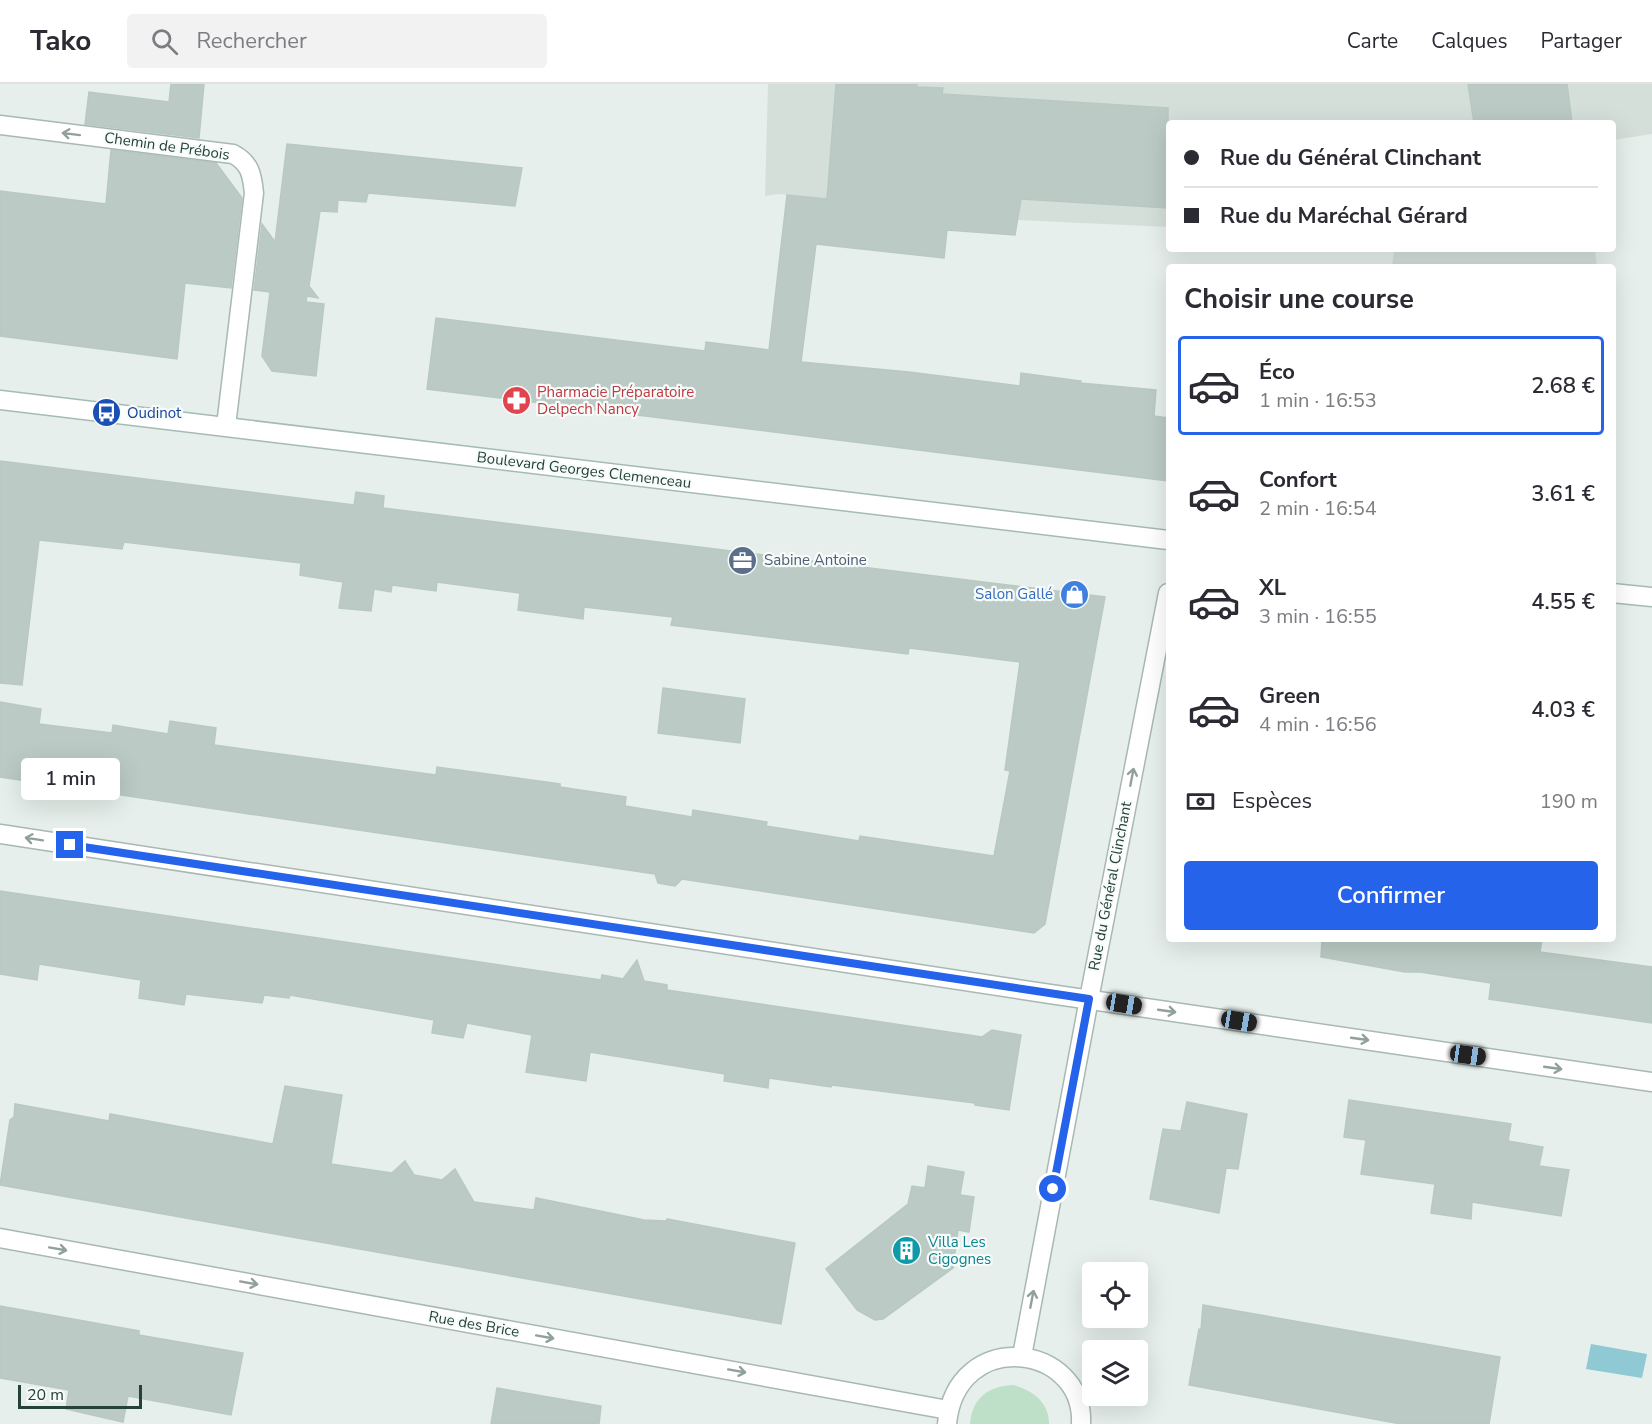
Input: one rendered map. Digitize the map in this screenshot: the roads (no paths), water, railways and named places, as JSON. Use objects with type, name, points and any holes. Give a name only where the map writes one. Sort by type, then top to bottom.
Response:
[{"type":"street","name":"Chemin de Prébois","points":[[0,125],[233,154],[244,160],[252,173],[254,193],[226,426]]},
{"type":"street","name":"Boulevard Georges Clemenceau","points":[[0,400],[1166,540]]},
{"type":"street","points":[[1616,593],[1652,597]]},
{"type":"street","name":"Rue du Général Clinchant","points":[[1022,1356],[1166,603]]},
{"type":"street","points":[[0,834],[1652,1082]]},
{"type":"street","name":"Rue des Brice","points":[[0,1238],[947,1417]]},
{"type":"street","points":[[947,1417],[957,1387],[975,1369],[997,1358],[1022,1356],[1040,1361],[1055,1370],[1068,1383],[1077,1399],[1081,1424]]},
{"type":"water","points":[[1591,1344],[1647,1354],[1642,1378],[1586,1369]]},
{"type":"place","name":"Pharmacie Préparatoire Delpech Nancy","points":[[516,401]]},
{"type":"place","name":"Oudinot","points":[[106,413]]},
{"type":"place","name":"Sabine Antoine","points":[[743,560]]},
{"type":"place","name":"Salon Gallé","points":[[1074,594]]},
{"type":"place","name":"Villa Les Cigognes","points":[[907,1251]]}]
